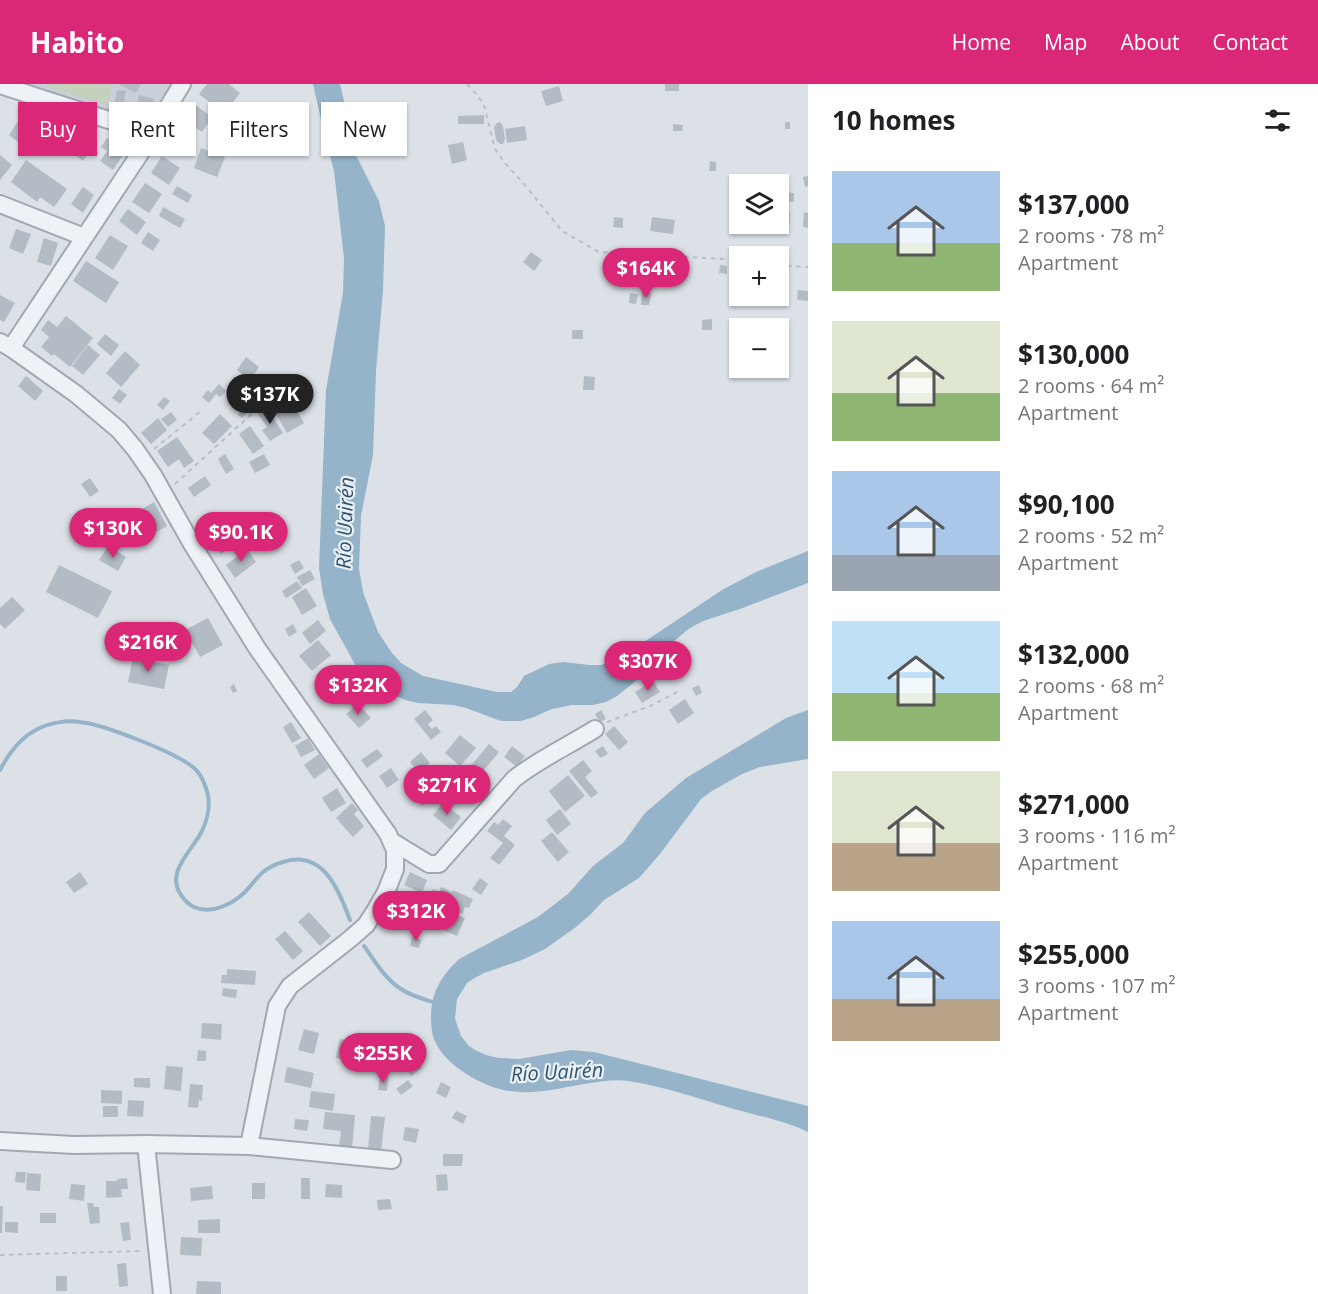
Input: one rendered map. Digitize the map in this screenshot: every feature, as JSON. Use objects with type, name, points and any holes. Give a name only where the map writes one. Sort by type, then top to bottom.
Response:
[{"type":"street","points":[[171,102],[182,84]]},
{"type":"street","points":[[0,85],[109,120]]},
{"type":"street","points":[[137,156],[84,237],[5,345],[76,394],[102,415],[119,430],[142,459],[257,648],[393,842],[395,850],[396,860],[391,881],[366,925],[290,986],[277,1006],[249,1146]]},
{"type":"street","points":[[0,204],[84,237]]},
{"type":"street","points":[[393,842],[429,864],[439,864],[514,779],[527,768],[595,729]]},
{"type":"street","points":[[0,1141],[74,1145],[249,1146],[392,1160]]},
{"type":"street","points":[[146,1144],[162,1294]]},
{"type":"path","points":[[467,84],[484,105],[495,149],[562,231],[599,252],[729,259]]},
{"type":"path","points":[[789,266],[808,267]]},
{"type":"path","points":[[164,495],[268,399]]},
{"type":"path","points":[[142,459],[201,411]]},
{"type":"path","points":[[595,729],[679,691]]},
{"type":"path","points":[[0,1255],[158,1250]]},
{"type":"shaded area","points":[[22,84],[171,84],[159,102],[109,102],[109,110],[97,106],[97,102],[83,102]]},
{"type":"green space","points":[[48,84],[113,84],[107,105],[47,87]]},
{"type":"water","points":[[313,84],[340,84],[344,102],[321,102],[321,119]]},
{"type":"water","name":"Río Uairén","points":[[330,156],[357,156],[379,201],[385,226],[373,455],[361,516],[359,569],[363,592],[378,632],[401,663],[423,676],[497,692],[511,692],[524,676],[549,664],[563,662],[601,665],[626,654],[722,590],[756,572],[808,551],[808,583],[703,621],[690,628],[669,645],[652,668],[606,702],[552,709],[521,721],[501,721],[453,705],[405,700],[384,690],[367,678],[357,668],[330,619],[319,568],[326,390],[343,293],[344,258],[334,171]]},
{"type":"water","name":"Río Uairén","points":[[808,710],[808,759],[760,767],[742,774],[701,799],[639,878],[604,900],[576,927],[545,949],[522,960],[484,973],[467,983],[457,999],[455,1019],[461,1036],[469,1046],[486,1055],[519,1059],[571,1050],[594,1052],[808,1106],[808,1132],[772,1119],[629,1081],[618,1080],[535,1092],[507,1091],[478,1081],[448,1059],[439,1049],[434,1038],[431,1011],[439,984],[459,959],[538,917],[568,894],[593,866],[623,843],[645,813],[686,778],[786,718]]},
{"type":"building","points":[[118,84],[141,84],[136,93]]},
{"type":"building","points":[[207,84],[229,84],[240,93],[233,102],[209,102],[199,94]]},
{"type":"building","points":[[665,84],[679,84],[679,91],[665,91]]},
{"type":"building","points":[[559,86],[563,101],[546,106],[541,91]]},
{"type":"building","points":[[117,90],[126,91],[124,102],[114,102]]},
{"type":"building","points":[[139,95],[154,99],[153,102],[137,102]]},
{"type":"building","points":[[196,105],[208,114],[208,123],[202,132],[196,128]]},
{"type":"building","points":[[484,115],[484,124],[458,124],[458,116]]},
{"type":"building","points":[[18,121],[18,142],[9,135]]},
{"type":"building","points":[[500,122],[505,139],[503,144],[496,140],[494,127]]},
{"type":"building","points":[[785,122],[790,122],[790,129],[785,129]]},
{"type":"building","points":[[673,124],[683,125],[682,131],[673,131]]},
{"type":"building","points":[[525,126],[527,140],[507,143],[505,129]]},
{"type":"building","points":[[107,138],[109,139],[109,156],[123,156],[113,170],[100,161],[107,151],[101,147]]},
{"type":"building","points":[[463,142],[467,160],[452,164],[448,145]]},
{"type":"building","points":[[201,148],[208,151],[208,156],[225,157],[217,177],[194,168]]},
{"type":"building","points":[[0,155],[12,165],[0,180]]},
{"type":"building","points":[[76,156],[86,156],[83,161]]},
{"type":"building","points":[[162,156],[180,168],[169,185],[151,173]]},
{"type":"building","points":[[26,160],[67,189],[54,207],[40,197],[37,202],[11,182]]},
{"type":"building","points":[[710,161],[716,162],[716,171],[709,171]]},
{"type":"building","points":[[808,176],[808,186],[805,187],[803,177]]},
{"type":"building","points":[[145,183],[162,194],[149,213],[132,202]]},
{"type":"building","points":[[177,186],[192,195],[188,203],[172,194]]},
{"type":"building","points":[[83,187],[94,195],[83,213],[71,204]]},
{"type":"building","points":[[789,192],[794,193],[794,202],[789,202]]},
{"type":"building","points":[[163,207],[185,219],[180,228],[159,216]]},
{"type":"building","points":[[128,209],[146,222],[137,235],[119,221]]},
{"type":"building","points":[[804,212],[808,213],[808,228],[803,227]]},
{"type":"building","points":[[614,217],[623,218],[623,228],[613,227]]},
{"type":"building","points":[[652,217],[675,220],[673,234],[650,231]]},
{"type":"building","points":[[16,229],[31,234],[23,254],[9,248]]},
{"type":"building","points":[[148,232],[160,240],[153,251],[141,243]]},
{"type":"building","points":[[110,235],[128,246],[113,270],[95,258]]},
{"type":"building","points":[[44,238],[58,243],[51,266],[37,262]]},
{"type":"building","points":[[531,252],[542,260],[534,271],[523,262]]},
{"type":"building","points":[[86,261],[119,282],[106,303],[73,281]]},
{"type":"building","points":[[720,265],[727,266],[727,274],[719,273]]},
{"type":"building","points":[[798,290],[808,291],[808,301],[797,300]]},
{"type":"building","points":[[630,293],[638,294],[636,304],[629,303]]},
{"type":"building","points":[[642,293],[651,293],[649,305],[641,305]]},
{"type":"building","points":[[0,295],[15,303],[4,322],[0,320]]},
{"type":"building","points":[[66,316],[93,338],[70,367],[41,347],[49,337],[41,330],[48,320],[57,327]]},
{"type":"building","points":[[712,319],[712,330],[702,330],[702,320]]},
{"type":"building","points":[[572,330],[583,330],[583,339],[572,339]]},
{"type":"building","points":[[105,334],[119,345],[111,356],[97,344]]},
{"type":"building","points":[[88,345],[100,355],[83,375],[72,366]]},
{"type":"building","points":[[125,351],[140,365],[121,387],[106,373]]},
{"type":"building","points":[[246,357],[259,367],[248,383],[240,377],[242,374],[237,370]]},
{"type":"building","points":[[26,376],[43,391],[35,401],[18,386]]},
{"type":"building","points":[[584,376],[595,377],[594,390],[583,390]]},
{"type":"building","points":[[259,378],[269,392],[258,401],[248,387]]},
{"type":"building","points":[[219,384],[226,391],[220,397],[216,394],[209,403],[202,397],[208,390],[211,393]]},
{"type":"building","points":[[119,389],[127,395],[120,404],[112,398]]},
{"type":"building","points":[[164,397],[170,401],[163,410],[157,405]]},
{"type":"building","points":[[293,404],[304,423],[287,433],[276,414]]},
{"type":"building","points":[[244,406],[249,410],[242,418],[238,415]]},
{"type":"building","points":[[267,408],[283,433],[270,441],[262,430],[267,427],[258,414]]},
{"type":"building","points":[[171,412],[177,420],[168,427],[161,419]]},
{"type":"building","points":[[220,414],[232,426],[214,444],[202,433]]},
{"type":"building","points":[[158,418],[167,430],[151,444],[141,433]]},
{"type":"building","points":[[250,426],[264,446],[253,454],[239,434]]},
{"type":"building","points":[[177,437],[194,461],[184,468],[179,459],[168,467],[157,451]]},
{"type":"building","points":[[225,454],[234,469],[226,474],[218,459]]},
{"type":"building","points":[[264,454],[270,465],[255,473],[249,462]]},
{"type":"building","points":[[205,476],[211,485],[194,497],[188,488]]},
{"type":"building","points":[[90,478],[99,491],[90,497],[81,484]]},
{"type":"building","points":[[154,502],[167,526],[150,536],[137,512]]},
{"type":"building","points":[[222,522],[227,532],[213,540],[207,531]]},
{"type":"building","points":[[228,537],[234,544],[221,554],[215,546]]},
{"type":"building","points":[[108,546],[126,557],[118,571],[99,560]]},
{"type":"building","points":[[247,549],[256,562],[235,578],[226,565]]},
{"type":"building","points":[[299,560],[304,568],[295,574],[290,565]]},
{"type":"building","points":[[59,565],[112,591],[98,618],[46,592]]},
{"type":"building","points":[[310,570],[315,579],[302,586],[297,577]]},
{"type":"building","points":[[297,581],[302,588],[286,598],[282,591]]},
{"type":"building","points":[[306,588],[317,606],[302,615],[292,597]]},
{"type":"building","points":[[12,597],[25,610],[5,629],[0,624],[0,608]]},
{"type":"building","points":[[208,618],[223,645],[200,657],[185,630]]},
{"type":"building","points":[[318,620],[326,631],[310,644],[302,633]]},
{"type":"building","points":[[293,624],[297,632],[289,637],[285,629]]},
{"type":"building","points":[[318,640],[331,655],[312,671],[299,656]]},
{"type":"building","points":[[168,647],[174,653],[167,659],[161,653]]},
{"type":"building","points":[[133,658],[169,665],[164,689],[128,682]]},
{"type":"building","points":[[336,666],[346,684],[336,690],[325,672]]},
{"type":"building","points":[[653,681],[660,692],[642,703],[635,692]]},
{"type":"building","points":[[234,684],[237,691],[233,693],[230,687]]},
{"type":"building","points":[[699,685],[702,693],[696,696],[692,688]]},
{"type":"building","points":[[685,699],[694,713],[678,724],[669,710]]},
{"type":"building","points":[[358,704],[371,718],[359,728],[346,714]]},
{"type":"building","points":[[425,710],[433,720],[428,724],[432,729],[436,726],[441,732],[431,740],[414,719]]},
{"type":"building","points":[[601,710],[606,719],[600,722],[595,714]]},
{"type":"building","points":[[291,722],[301,738],[292,743],[283,727]]},
{"type":"building","points":[[614,726],[628,742],[619,750],[605,734]]},
{"type":"building","points":[[460,735],[476,748],[460,766],[445,753]]},
{"type":"building","points":[[308,738],[315,750],[301,757],[295,746]]},
{"type":"building","points":[[489,744],[499,752],[480,775],[487,781],[469,802],[452,788]]},
{"type":"building","points":[[512,746],[525,756],[517,767],[504,757]]},
{"type":"building","points":[[603,746],[608,754],[600,758],[595,751]]},
{"type":"building","points":[[377,749],[383,756],[367,768],[361,760]]},
{"type":"building","points":[[421,752],[430,763],[419,773],[410,762]]},
{"type":"building","points":[[319,754],[329,768],[314,779],[304,765]]},
{"type":"building","points":[[583,760],[592,771],[585,777],[598,793],[591,798],[569,771]]},
{"type":"building","points":[[391,768],[399,780],[387,788],[379,776]]},
{"type":"building","points":[[440,774],[448,783],[422,806],[408,791],[421,780],[427,786]]},
{"type":"building","points":[[568,775],[585,796],[565,812],[549,791]]},
{"type":"building","points":[[337,788],[346,803],[331,812],[322,798]]},
{"type":"building","points":[[352,803],[358,810],[354,814],[364,826],[353,837],[336,818]]},
{"type":"building","points":[[443,803],[461,817],[451,830],[433,815]]},
{"type":"building","points":[[560,809],[571,824],[557,835],[546,820]]},
{"type":"building","points":[[503,819],[512,826],[504,836],[515,845],[499,865],[490,858],[503,843],[487,831],[494,822],[498,825]]},
{"type":"building","points":[[552,832],[569,852],[558,862],[541,841]]},
{"type":"building","points":[[80,872],[88,884],[74,893],[66,882]]},
{"type":"building","points":[[410,872],[427,880],[422,893],[404,885]]},
{"type":"building","points":[[480,878],[488,884],[481,895],[472,889]]},
{"type":"building","points":[[441,887],[473,899],[469,908],[465,907],[462,914],[428,899],[433,889],[439,892]]},
{"type":"building","points":[[437,906],[465,918],[457,936],[436,927],[440,916],[434,914]]},
{"type":"building","points":[[309,912],[331,936],[320,946],[298,922]]},
{"type":"building","points":[[285,931],[303,951],[293,960],[275,939]]},
{"type":"building","points":[[412,937],[421,939],[419,948],[410,946]]},
{"type":"building","points":[[227,969],[256,971],[255,985],[221,983],[222,975],[227,975]]},
{"type":"building","points":[[223,988],[237,990],[236,998],[222,996]]},
{"type":"building","points":[[202,1023],[222,1024],[221,1040],[201,1038]]},
{"type":"building","points":[[304,1029],[319,1033],[314,1054],[298,1050]]},
{"type":"building","points":[[340,1039],[350,1041],[346,1060],[336,1058]]},
{"type":"building","points":[[198,1050],[206,1051],[206,1061],[197,1061]]},
{"type":"building","points":[[411,1052],[422,1068],[411,1076],[400,1059]]},
{"type":"building","points":[[351,1055],[363,1058],[360,1069],[348,1067]]},
{"type":"building","points":[[166,1066],[183,1067],[181,1091],[164,1089]]},
{"type":"building","points":[[287,1067],[314,1073],[311,1088],[284,1082]]},
{"type":"building","points":[[380,1076],[388,1077],[387,1091],[378,1090]]},
{"type":"building","points":[[134,1078],[150,1078],[150,1088],[134,1087]]},
{"type":"building","points":[[408,1080],[413,1086],[401,1095],[396,1089]]},
{"type":"building","points":[[441,1082],[451,1087],[446,1098],[436,1093]]},
{"type":"building","points":[[190,1084],[203,1085],[202,1101],[199,1100],[198,1108],[188,1107]]},
{"type":"building","points":[[101,1090],[122,1091],[122,1104],[101,1103]]},
{"type":"building","points":[[311,1091],[335,1094],[333,1111],[309,1107]]},
{"type":"building","points":[[128,1100],[144,1101],[143,1117],[127,1116]]},
{"type":"building","points":[[103,1106],[118,1106],[118,1117],[103,1117]]},
{"type":"building","points":[[456,1111],[467,1116],[463,1124],[452,1118]]},
{"type":"building","points":[[325,1112],[355,1115],[352,1149],[339,1147],[341,1131],[323,1129]]},
{"type":"building","points":[[371,1116],[385,1117],[381,1151],[368,1150]]},
{"type":"building","points":[[295,1119],[309,1120],[307,1131],[294,1129]]},
{"type":"building","points":[[405,1127],[419,1129],[416,1143],[403,1140]]},
{"type":"building","points":[[443,1154],[463,1154],[462,1166],[443,1166]]},
{"type":"building","points":[[16,1172],[26,1172],[25,1183],[15,1182]]},
{"type":"building","points":[[27,1173],[41,1174],[40,1191],[26,1190]]},
{"type":"building","points":[[447,1174],[448,1190],[437,1191],[436,1175]]},
{"type":"building","points":[[127,1178],[128,1189],[121,1189],[122,1197],[106,1198],[106,1181]]},
{"type":"building","points":[[301,1178],[310,1178],[310,1199],[301,1199]]},
{"type":"building","points":[[252,1183],[265,1183],[265,1199],[252,1199]]},
{"type":"building","points":[[71,1184],[85,1185],[84,1201],[69,1199]]},
{"type":"building","points":[[326,1184],[342,1185],[342,1198],[325,1197]]},
{"type":"building","points":[[212,1186],[213,1199],[191,1201],[190,1188]]},
{"type":"building","points":[[390,1199],[392,1209],[378,1210],[377,1200]]},
{"type":"building","points":[[87,1203],[93,1203],[94,1207],[99,1207],[100,1223],[90,1224]]},
{"type":"building","points":[[0,1206],[3,1206],[2,1233],[0,1233]]},
{"type":"building","points":[[40,1213],[56,1213],[56,1223],[40,1223]]},
{"type":"building","points":[[220,1219],[220,1233],[198,1233],[198,1220]]},
{"type":"building","points":[[5,1222],[18,1222],[18,1233],[5,1232]]},
{"type":"building","points":[[129,1222],[131,1240],[123,1241],[120,1223]]},
{"type":"building","points":[[181,1237],[202,1238],[201,1256],[180,1255]]},
{"type":"building","points":[[126,1263],[128,1286],[119,1287],[117,1264]]},
{"type":"building","points":[[56,1276],[67,1276],[67,1291],[56,1291]]},
{"type":"building","points":[[197,1281],[221,1282],[221,1294],[196,1294]]},
{"type":"waterway","points":[[0,770],[11,753],[30,733],[63,722],[75,721],[91,724],[160,749],[189,764],[197,771],[208,795],[207,818],[204,827],[182,862],[176,878],[181,895],[187,902],[194,907],[207,910],[221,907],[239,897],[267,869],[280,863],[297,860],[309,861],[319,867],[335,885],[350,920]]},
{"type":"waterway","points":[[364,946],[395,985],[409,994],[436,1003]]}]
